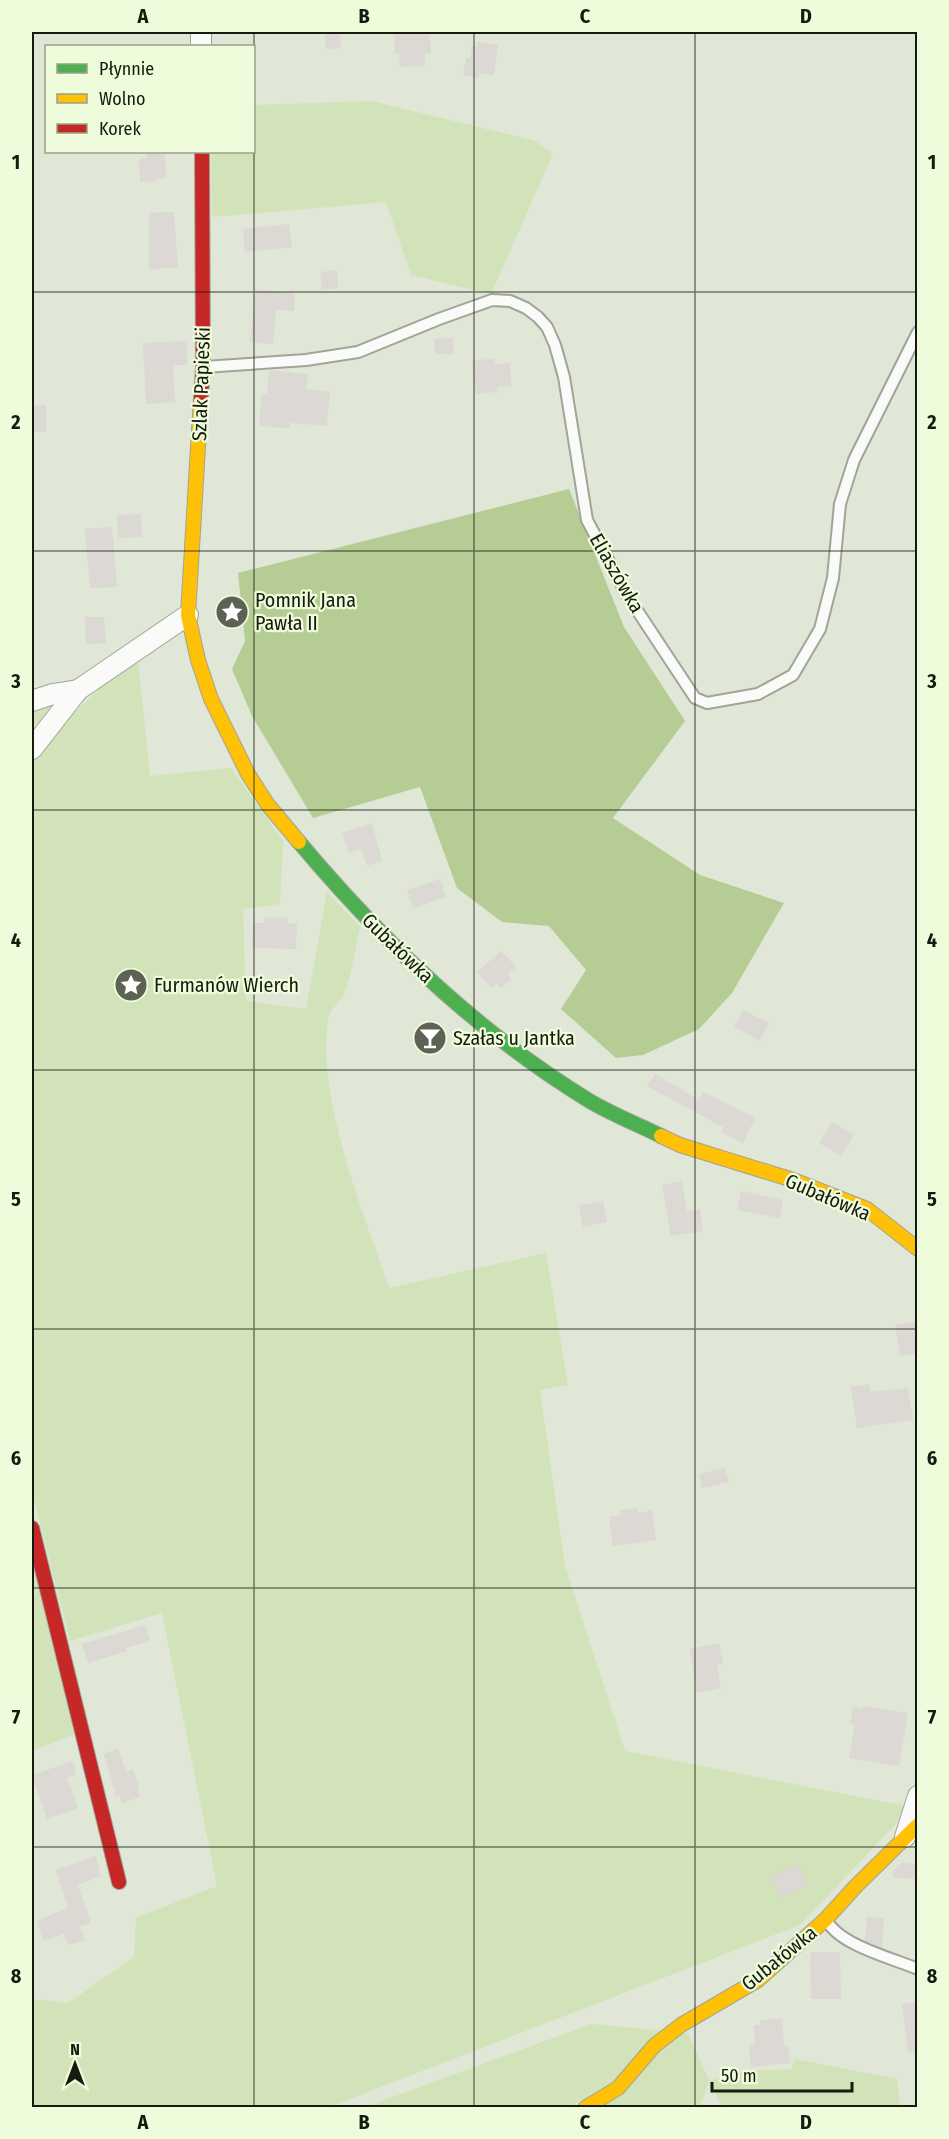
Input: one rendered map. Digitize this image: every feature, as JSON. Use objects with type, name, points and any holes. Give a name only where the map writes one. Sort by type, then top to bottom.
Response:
[{"type":"street","name":"Szlak Papieski","points":[[188,615],[203,367],[202,153]]},
{"type":"street","points":[[32,748],[78,690],[188,615]]},
{"type":"street","name":"Gubałówka","points":[[188,615],[198,660],[212,699],[248,774],[289,832],[339,890],[407,960],[490,1031],[590,1101],[680,1145],[793,1180],[867,1209],[918,1249]]},
{"type":"street","points":[[32,701],[53,694],[78,690]]},
{"type":"street","points":[[32,1528],[119,1882]]},
{"type":"street","name":"Gubałówka","points":[[585,2108],[618,2088],[654,2046],[681,2025],[758,1980],[826,1919],[911,1831],[918,1796]]},
{"type":"lane","name":"Eliaszówka","points":[[203,367],[314,359],[358,352],[492,300],[510,301],[526,308],[538,316],[547,327],[555,345],[564,377],[587,520],[627,595],[695,698],[707,703],[758,694],[793,675],[820,629],[833,578],[840,504],[854,460],[918,332]]},
{"type":"lane","points":[[826,1919],[829,1926],[846,1941],[918,1969]]},
{"type":"green space","points":[[372,101],[535,141],[553,154],[491,294],[411,275],[386,202],[212,217],[211,153],[255,153],[255,105]]},
{"type":"green space","points":[[569,489],[624,627],[685,721],[613,818],[700,875],[784,903],[732,993],[699,1029],[643,1055],[616,1058],[561,1009],[586,970],[549,926],[502,922],[457,888],[420,787],[313,818],[252,716],[232,669],[245,641],[238,573]]},
{"type":"green space","points":[[138,661],[150,776],[231,768],[283,841],[280,904],[243,909],[246,1001],[306,1009],[327,892],[360,927],[344,994],[329,1016],[326,1047],[335,1117],[344,1153],[389,1288],[546,1253],[568,1385],[540,1390],[565,1566],[625,1751],[906,1806],[895,1825],[800,1925],[329,2107],[32,2108],[32,1999],[68,2003],[134,1957],[136,1918],[217,1886],[162,1613],[70,1641],[32,1491],[32,764],[67,720],[108,680]]},
{"type":"green space","points":[[50,703],[51,708],[32,729],[32,709]]},
{"type":"green space","points":[[32,1553],[76,1734],[32,1751]]},
{"type":"green space","points":[[591,2024],[688,2033],[709,2080],[700,2107],[584,2107],[581,2099],[570,2108],[363,2108]]},
{"type":"green space","points":[[795,2059],[897,2079],[900,2107],[722,2107],[709,2080],[748,2071],[791,2069]]},
{"type":"building","points":[[324,32],[340,32],[341,48],[326,49]]},
{"type":"building","points":[[394,32],[430,33],[431,54],[425,54],[425,66],[400,67],[399,53],[395,54]]},
{"type":"building","points":[[478,42],[498,45],[494,75],[479,73],[478,78],[463,75],[466,58],[470,58],[472,46],[477,47]]},
{"type":"building","points":[[146,153],[165,153],[166,178],[140,182],[139,159],[147,158]]},
{"type":"building","points":[[174,212],[178,268],[149,269],[149,213]]},
{"type":"building","points":[[289,224],[292,247],[245,252],[243,229]]},
{"type":"building","points":[[337,270],[338,288],[322,290],[320,272]]},
{"type":"building","points":[[255,290],[295,293],[294,311],[276,309],[273,344],[250,342]]},
{"type":"building","points":[[453,338],[454,354],[435,354],[434,339]]},
{"type":"building","points":[[187,341],[187,365],[173,365],[175,402],[146,404],[143,343]]},
{"type":"building","points":[[495,359],[495,364],[510,363],[511,386],[497,387],[497,392],[475,394],[472,360]]},
{"type":"building","points":[[269,370],[308,374],[306,389],[330,392],[327,426],[290,423],[289,429],[259,425],[262,393],[267,394]]},
{"type":"building","points":[[32,405],[46,405],[46,432],[32,432]]},
{"type":"building","points":[[141,514],[142,537],[118,538],[117,515]]},
{"type":"building","points":[[112,527],[117,587],[90,588],[85,529]]},
{"type":"building","points":[[85,617],[104,617],[106,643],[86,644]]},
{"type":"building","points":[[372,823],[382,861],[367,866],[361,849],[349,853],[342,833]]},
{"type":"building","points":[[440,879],[446,897],[413,908],[407,890]]},
{"type":"building","points":[[265,917],[287,918],[287,923],[297,924],[296,949],[252,948],[253,923],[264,923]]},
{"type":"building","points":[[501,951],[516,967],[508,974],[511,979],[501,988],[497,984],[491,988],[477,972]]},
{"type":"building","points":[[743,1010],[769,1023],[760,1041],[734,1027]]},
{"type":"building","name":"Szałas u Jantka","points":[[429,1026],[444,1026],[443,1049],[429,1049]]},
{"type":"building","points":[[655,1074],[699,1100],[703,1092],[755,1118],[743,1143],[721,1132],[723,1127],[647,1086]]},
{"type":"building","points":[[832,1122],[854,1135],[841,1156],[819,1143]]},
{"type":"building","points":[[682,1181],[687,1211],[700,1209],[703,1231],[671,1236],[662,1185]]},
{"type":"building","points":[[741,1191],[783,1200],[780,1218],[737,1210]]},
{"type":"building","points":[[603,1201],[607,1222],[583,1227],[579,1205]]},
{"type":"building","points":[[918,1321],[918,1353],[900,1356],[895,1325]]},
{"type":"building","points":[[869,1384],[870,1392],[908,1388],[913,1420],[857,1428],[851,1387]]},
{"type":"building","points":[[725,1468],[729,1482],[702,1488],[699,1474]]},
{"type":"building","points":[[637,1508],[638,1513],[652,1510],[656,1540],[613,1546],[609,1517],[621,1515],[620,1510]]},
{"type":"building","points":[[145,1625],[150,1641],[88,1663],[82,1644]]},
{"type":"building","points":[[719,1643],[723,1664],[717,1665],[721,1688],[697,1693],[690,1649]]},
{"type":"building","points":[[863,1706],[908,1713],[899,1766],[849,1758],[855,1725],[850,1724],[853,1708],[862,1709]]},
{"type":"building","points":[[118,1749],[126,1772],[133,1769],[140,1797],[122,1803],[119,1794],[116,1796],[104,1754]]},
{"type":"building","points":[[73,1761],[76,1775],[67,1778],[78,1808],[47,1819],[32,1775]]},
{"type":"building","points":[[96,1856],[101,1876],[78,1885],[91,1923],[80,1926],[85,1940],[68,1945],[64,1934],[43,1941],[37,1921],[68,1908],[56,1870]]},
{"type":"building","points":[[902,1863],[918,1864],[918,1879],[893,1878],[893,1871]]},
{"type":"building","points":[[797,1864],[808,1885],[781,1899],[771,1878]]},
{"type":"building","points":[[867,1917],[884,1918],[882,1948],[865,1941]]},
{"type":"building","points":[[812,1952],[840,1952],[841,1999],[811,1999],[810,1954]]},
{"type":"building","points":[[918,2002],[918,2051],[908,2052],[902,2004]]},
{"type":"building","points":[[782,2018],[784,2045],[788,2045],[790,2063],[751,2067],[749,2045],[755,2044],[754,2025],[760,2025],[760,2020]]},
{"type":"traffic: fast","points":[[299,842],[364,915],[433,983],[470,1015],[508,1045],[588,1100],[661,1136]]},
{"type":"traffic: slow","points":[[201,397],[188,615],[198,660],[211,699],[248,774],[268,805],[299,842]]},
{"type":"traffic: slow","points":[[661,1136],[680,1145],[793,1180],[867,1209],[918,1249]]},
{"type":"traffic: slow","points":[[585,2108],[618,2088],[654,2046],[681,2025],[758,1980],[826,1919],[918,1825]]},
{"type":"traffic: jam","points":[[201,397],[203,367],[202,153]]},
{"type":"traffic: jam","points":[[32,1528],[119,1882]]},
{"type":"place","name":"Pomnik Jana Pawła II","points":[[232,612]]},
{"type":"place","name":"Furmanów Wierch","points":[[131,985]]},
{"type":"place","name":"Szałas u Jantka","points":[[430,1038]]}]
